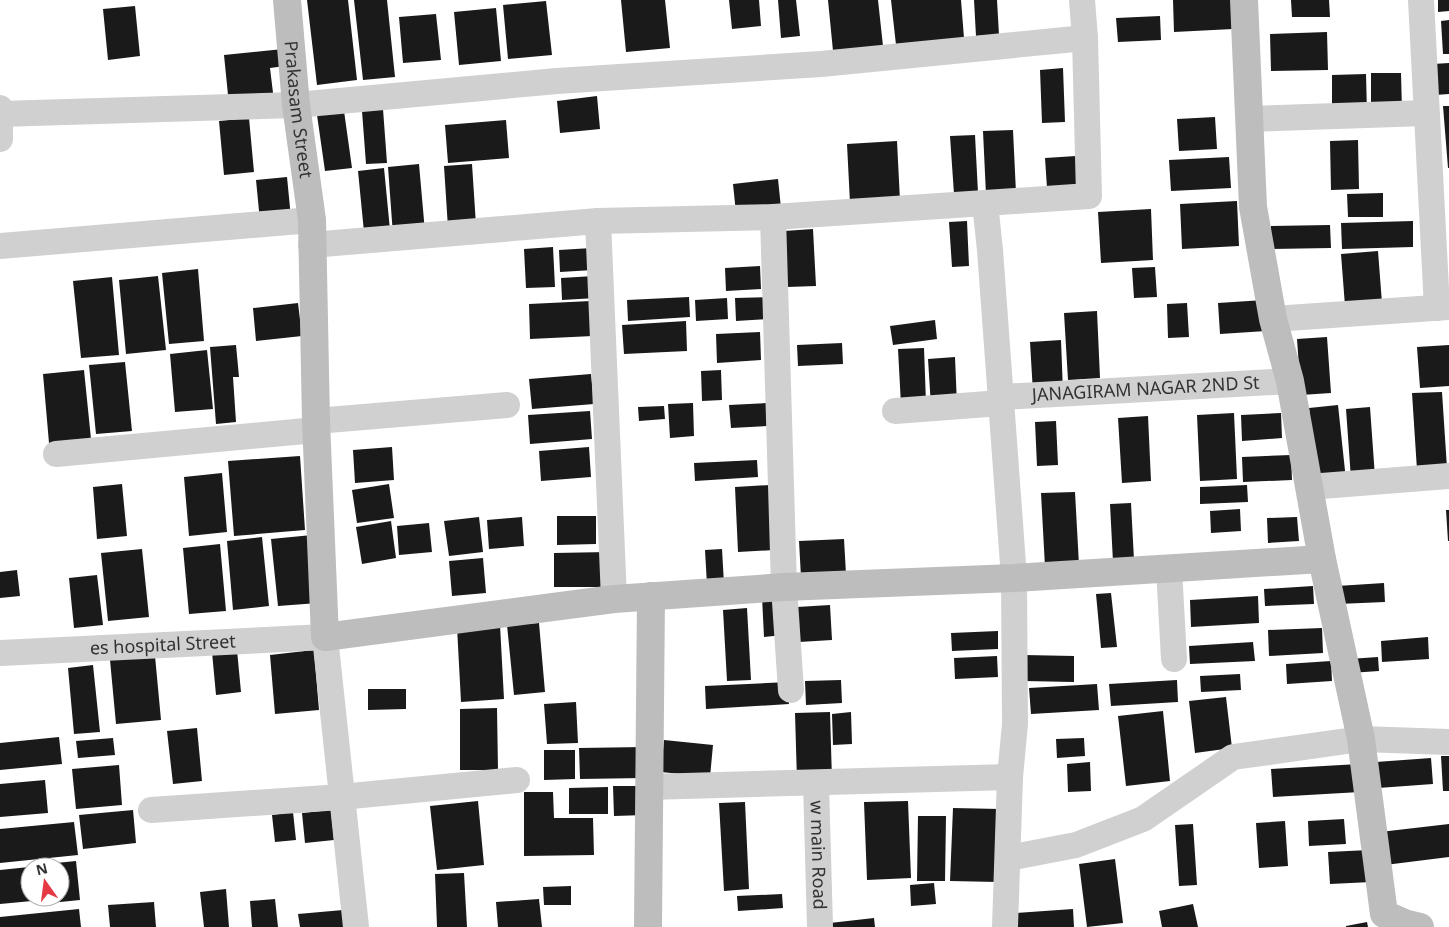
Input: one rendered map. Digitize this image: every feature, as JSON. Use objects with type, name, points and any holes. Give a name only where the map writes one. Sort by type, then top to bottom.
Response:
[{"type":"street","name":"Prakasam Street","points":[[288,0],[296,105],[311,232],[316,426],[325,637]]},
{"type":"street","points":[[0,246],[598,221],[773,217],[1089,196],[1085,38],[1082,0]]},
{"type":"street","points":[[1244,0],[1253,207],[1273,319],[1290,381],[1322,559],[1361,738],[1384,914],[1411,926]]},
{"type":"street","points":[[1273,319],[1443,307],[1439,173],[1426,113],[1421,0]]},
{"type":"street","points":[[0,114],[296,105],[557,81],[821,64],[1085,38]]},
{"type":"street","points":[[0,108],[0,139]]},
{"type":"street","points":[[1249,119],[1426,113]]},
{"type":"street","points":[[985,203],[1014,578],[1015,724],[1010,776],[1005,927]]},
{"type":"street","points":[[773,217],[784,587],[791,690]]},
{"type":"street","points":[[598,221],[614,600]]},
{"type":"street","name":"JANAGIRAM NAGAR 2ND St","points":[[895,410],[1001,400],[1290,381]]},
{"type":"street","points":[[56,454],[507,405]]},
{"type":"street","points":[[1309,487],[1449,476]]},
{"type":"street","points":[[356,927],[325,637],[652,596],[784,587],[1014,578],[1322,559]]},
{"type":"street","points":[[1169,569],[1174,659]]},
{"type":"street","points":[[648,927],[652,596]]},
{"type":"street","name":"es hospital Street","points":[[1,653],[325,637]]},
{"type":"street","points":[[1008,858],[1076,845],[1143,819],[1233,757],[1361,738],[1449,742]]},
{"type":"street","points":[[649,786],[816,783],[1010,776]]},
{"type":"street","points":[[151,810],[341,797],[517,780]]},
{"type":"street","name":"w main Road","points":[[816,783],[820,927]]},
{"type":"building","points":[[307,0],[348,0],[357,80],[317,85]]},
{"type":"building","points":[[354,0],[387,0],[395,77],[363,80]]},
{"type":"building","points":[[621,0],[665,0],[670,48],[626,52]]},
{"type":"building","points":[[729,0],[759,0],[761,26],[732,29]]},
{"type":"building","points":[[778,0],[796,0],[800,36],[781,38]]},
{"type":"building","points":[[828,0],[878,0],[883,46],[833,51]]},
{"type":"building","points":[[891,0],[961,0],[964,38],[896,45]]},
{"type":"building","points":[[974,0],[997,0],[999,35],[976,36]]},
{"type":"building","points":[[1173,0],[1232,0],[1233,29],[1174,32]]},
{"type":"building","points":[[1291,0],[1329,0],[1330,17],[1292,17]]},
{"type":"building","points":[[1438,0],[1449,0],[1449,11],[1438,12]]},
{"type":"building","points":[[546,1],[552,55],[508,59],[503,5]]},
{"type":"building","points":[[135,6],[140,56],[108,60],[103,9]]},
{"type":"building","points":[[496,8],[501,61],[459,65],[454,12]]},
{"type":"building","points":[[436,14],[441,60],[403,63],[399,17]]},
{"type":"building","points":[[1160,16],[1161,40],[1118,42],[1116,18]]},
{"type":"building","points":[[1449,20],[1449,54],[1443,54],[1441,21]]},
{"type":"building","points":[[1327,32],[1328,70],[1271,71],[1270,34]]},
{"type":"building","points":[[283,49],[285,66],[270,68],[274,101],[229,105],[224,55]]},
{"type":"building","points":[[1449,63],[1449,94],[1435,95],[1433,64]]},
{"type":"building","points":[[1063,68],[1065,122],[1042,123],[1040,70]]},
{"type":"building","points":[[1371,73],[1401,73],[1402,111],[1371,112]]},
{"type":"building","points":[[1366,74],[1367,113],[1332,114],[1332,75]]},
{"type":"building","points":[[597,96],[600,129],[560,133],[557,101]]},
{"type":"building","points":[[1443,106],[1449,106],[1449,168],[1448,168]]},
{"type":"building","points":[[383,109],[387,163],[366,164],[362,111]]},
{"type":"building","points":[[344,111],[352,168],[325,171],[317,115]]},
{"type":"building","points":[[1215,117],[1217,149],[1179,151],[1177,119]]},
{"type":"building","points":[[249,118],[254,172],[224,175],[219,121]]},
{"type":"building","points":[[506,120],[509,158],[448,163],[445,125]]},
{"type":"building","points":[[1013,130],[1016,193],[986,195],[983,131]]},
{"type":"building","points":[[975,135],[978,193],[954,194],[950,136]]},
{"type":"building","points":[[1358,140],[1359,189],[1331,190],[1330,141]]},
{"type":"building","points":[[897,141],[900,201],[850,203],[847,144]]},
{"type":"building","points":[[1076,156],[1078,186],[1047,188],[1045,158]]},
{"type":"building","points":[[1229,157],[1231,188],[1171,191],[1169,160]]},
{"type":"building","points":[[419,164],[425,232],[393,235],[388,167]]},
{"type":"building","points":[[472,164],[476,225],[448,228],[444,166]]},
{"type":"building","points":[[384,168],[390,230],[364,232],[358,171]]},
{"type":"building","points":[[287,177],[291,218],[260,221],[256,180]]},
{"type":"building","points":[[778,179],[781,208],[736,213],[733,184]]},
{"type":"building","points":[[1383,193],[1383,217],[1348,217],[1347,194]]},
{"type":"building","points":[[1237,201],[1239,246],[1182,249],[1180,204]]},
{"type":"building","points":[[1151,209],[1153,260],[1101,263],[1098,212]]},
{"type":"building","points":[[967,221],[969,266],[952,267],[949,222]]},
{"type":"building","points":[[1413,221],[1413,247],[1342,249],[1341,223]]},
{"type":"building","points":[[1330,225],[1331,248],[1271,249],[1271,226]]},
{"type":"building","points":[[813,229],[816,286],[787,287],[784,231]]},
{"type":"building","points":[[553,247],[555,287],[526,288],[524,249]]},
{"type":"building","points":[[592,248],[593,270],[560,272],[559,250]]},
{"type":"building","points":[[1378,251],[1382,303],[1345,306],[1341,254]]},
{"type":"building","points":[[760,266],[761,289],[726,291],[725,268]]},
{"type":"building","points":[[1155,267],[1157,297],[1134,298],[1132,268]]},
{"type":"building","points":[[198,269],[204,341],[169,344],[162,273]]},
{"type":"building","points":[[158,276],[166,350],[126,354],[119,280]]},
{"type":"building","points":[[594,276],[596,298],[562,300],[561,278]]},
{"type":"building","points":[[112,277],[119,355],[81,358],[73,281]]},
{"type":"building","points":[[689,297],[690,317],[628,321],[627,300]]},
{"type":"building","points":[[769,297],[770,319],[736,321],[735,298]]},
{"type":"building","points":[[727,298],[728,319],[696,321],[695,300]]},
{"type":"building","points":[[1264,300],[1266,331],[1220,334],[1218,303]]},
{"type":"building","points":[[591,301],[593,336],[530,339],[529,304]]},
{"type":"building","points":[[298,303],[302,336],[256,341],[253,308]]},
{"type":"building","points":[[1187,303],[1189,337],[1168,338],[1167,304]]},
{"type":"building","points":[[1097,311],[1100,378],[1068,380],[1064,313]]},
{"type":"building","points":[[935,320],[937,339],[893,345],[890,326]]},
{"type":"building","points":[[686,321],[687,351],[624,354],[622,325]]},
{"type":"building","points":[[760,332],[761,360],[717,363],[716,334]]},
{"type":"building","points":[[1327,337],[1331,393],[1301,395],[1297,339]]},
{"type":"building","points":[[1061,340],[1063,392],[1033,393],[1030,342]]},
{"type":"building","points":[[842,343],[843,364],[798,366],[797,345]]},
{"type":"building","points":[[236,345],[239,377],[233,377],[236,422],[216,424],[210,347]]},
{"type":"building","points":[[1449,345],[1449,386],[1420,388],[1417,347]]},
{"type":"building","points":[[924,348],[926,403],[901,405],[898,349]]},
{"type":"building","points":[[207,350],[213,409],[175,412],[170,354]]},
{"type":"building","points":[[955,357],[957,405],[931,406],[928,359]]},
{"type":"building","points":[[125,362],[132,431],[96,434],[89,365]]},
{"type":"building","points":[[84,370],[91,439],[49,443],[43,374]]},
{"type":"building","points":[[721,370],[722,400],[702,401],[701,371]]},
{"type":"building","points":[[591,374],[594,404],[532,409],[529,379]]},
{"type":"building","points":[[1442,392],[1447,468],[1417,470],[1412,393]]},
{"type":"building","points":[[693,403],[694,436],[670,438],[668,404]]},
{"type":"building","points":[[768,403],[769,426],[731,428],[729,405]]},
{"type":"building","points":[[1338,405],[1346,480],[1317,483],[1309,408]]},
{"type":"building","points":[[664,406],[665,419],[639,421],[638,407]]},
{"type":"building","points":[[1370,407],[1375,477],[1351,479],[1346,409]]},
{"type":"building","points":[[590,411],[592,439],[530,444],[528,415]]},
{"type":"building","points":[[1234,413],[1237,479],[1200,481],[1197,415]]},
{"type":"building","points":[[1281,413],[1282,438],[1242,441],[1241,415]]},
{"type":"building","points":[[1148,416],[1151,481],[1122,483],[1118,418]]},
{"type":"building","points":[[1056,421],[1058,465],[1037,466],[1035,422]]},
{"type":"building","points":[[392,447],[394,480],[355,483],[353,450]]},
{"type":"building","points":[[589,447],[591,477],[541,481],[539,451]]},
{"type":"building","points":[[1291,455],[1292,480],[1243,482],[1242,457]]},
{"type":"building","points":[[300,456],[305,530],[234,536],[228,461]]},
{"type":"building","points":[[757,460],[758,477],[695,481],[694,463]]},
{"type":"building","points":[[222,473],[227,532],[189,536],[184,477]]},
{"type":"building","points":[[122,484],[127,536],[97,539],[93,487]]},
{"type":"building","points":[[389,484],[394,518],[357,523],[352,490]]},
{"type":"building","points":[[770,485],[774,550],[738,552],[735,487]]},
{"type":"building","points":[[1247,485],[1248,502],[1200,504],[1200,487]]},
{"type":"building","points":[[1075,492],[1079,565],[1045,567],[1041,493]]},
{"type":"building","points":[[1131,503],[1134,560],[1113,562],[1110,504]]},
{"type":"building","points":[[1240,509],[1241,531],[1211,533],[1210,511]]},
{"type":"building","points":[[1446,510],[1449,510],[1449,541],[1448,541]]},
{"type":"building","points":[[557,516],[596,516],[596,544],[557,545]]},
{"type":"building","points":[[479,517],[483,552],[449,556],[444,521]]},
{"type":"building","points":[[522,517],[524,546],[489,549],[487,520]]},
{"type":"building","points":[[1297,517],[1299,541],[1268,543],[1267,518]]},
{"type":"building","points":[[391,521],[396,558],[362,564],[356,527]]},
{"type":"building","points":[[429,523],[432,552],[399,555],[397,526]]},
{"type":"building","points":[[312,535],[318,603],[278,606],[271,539]]},
{"type":"building","points":[[262,537],[269,606],[233,610],[227,541]]},
{"type":"building","points":[[844,539],[846,574],[801,577],[799,541]]},
{"type":"building","points":[[220,544],[226,611],[189,614],[183,548]]},
{"type":"building","points":[[142,549],[149,617],[108,621],[101,553]]},
{"type":"building","points":[[722,549],[724,584],[707,585],[705,550]]},
{"type":"building","points":[[608,552],[608,587],[554,587],[554,553]]},
{"type":"building","points":[[483,558],[486,593],[452,596],[449,561]]},
{"type":"building","points":[[17,570],[20,596],[0,598],[0,572]]},
{"type":"building","points":[[97,575],[103,625],[74,628],[69,578]]},
{"type":"building","points":[[1384,583],[1385,602],[1338,604],[1337,586]]},
{"type":"building","points":[[1313,586],[1314,604],[1265,606],[1264,589]]},
{"type":"building","points":[[1111,593],[1117,647],[1101,648],[1096,594]]},
{"type":"building","points":[[781,596],[783,635],[764,637],[762,597]]},
{"type":"building","points":[[1258,596],[1259,623],[1191,627],[1190,600]]},
{"type":"building","points":[[830,605],[832,640],[799,642],[797,607]]},
{"type":"building","points":[[747,608],[751,680],[727,681],[723,610]]},
{"type":"building","points":[[539,623],[545,692],[514,695],[507,625]]},
{"type":"building","points":[[500,625],[504,699],[461,702],[457,627]]},
{"type":"building","points":[[1322,628],[1323,653],[1269,656],[1268,630]]},
{"type":"building","points":[[998,631],[998,649],[952,651],[951,633]]},
{"type":"building","points":[[1428,637],[1429,659],[1382,662],[1381,641]]},
{"type":"building","points":[[1253,642],[1255,661],[1190,664],[1189,646]]},
{"type":"building","points":[[237,650],[241,692],[216,695],[212,652]]},
{"type":"building","points":[[314,650],[319,710],[275,714],[270,655]]},
{"type":"building","points":[[1024,655],[1074,656],[1074,682],[1024,681]]},
{"type":"building","points":[[155,656],[161,720],[116,724],[110,660]]},
{"type":"building","points":[[997,656],[998,677],[955,679],[954,658]]},
{"type":"building","points":[[1378,657],[1379,671],[1350,673],[1349,659]]},
{"type":"building","points":[[1331,661],[1332,681],[1287,684],[1286,664]]},
{"type":"building","points":[[93,665],[100,732],[74,734],[68,668]]},
{"type":"building","points":[[1240,674],[1241,690],[1201,692],[1200,676]]},
{"type":"building","points":[[841,680],[842,703],[806,705],[805,681]]},
{"type":"building","points":[[1177,680],[1178,702],[1111,706],[1109,684]]},
{"type":"building","points":[[788,682],[789,704],[706,709],[705,686]]},
{"type":"building","points":[[1097,684],[1099,710],[1031,714],[1029,688]]},
{"type":"building","points":[[368,689],[406,689],[406,709],[368,710]]},
{"type":"building","points":[[1226,697],[1232,748],[1195,753],[1189,701]]},
{"type":"building","points":[[576,702],[578,743],[547,744],[544,704]]},
{"type":"building","points":[[497,708],[498,770],[460,770],[460,709]]},
{"type":"building","points":[[1163,711],[1170,781],[1126,786],[1118,716]]},
{"type":"building","points":[[830,712],[832,780],[797,781],[795,713]]},
{"type":"building","points":[[851,712],[852,744],[833,745],[832,714]]},
{"type":"building","points":[[197,728],[202,781],[173,784],[167,731]]},
{"type":"building","points":[[59,737],[62,764],[0,770],[0,743]]},
{"type":"building","points":[[113,738],[115,755],[78,758],[76,741]]},
{"type":"building","points":[[1084,738],[1085,756],[1057,758],[1056,739]]},
{"type":"building","points":[[664,740],[713,745],[710,777],[661,772]]},
{"type":"building","points":[[644,747],[644,778],[580,779],[579,748]]},
{"type":"building","points":[[544,750],[575,750],[575,779],[544,780]]},
{"type":"building","points":[[1441,756],[1449,756],[1449,791],[1443,791]]},
{"type":"building","points":[[1431,758],[1433,784],[1378,788],[1376,762]]},
{"type":"building","points":[[1090,762],[1091,791],[1068,792],[1067,764]]},
{"type":"building","points":[[1359,764],[1360,792],[1273,797],[1271,769]]},
{"type":"building","points":[[119,765],[122,805],[76,809],[72,769]]},
{"type":"building","points":[[45,780],[48,813],[0,817],[0,784]]},
{"type":"building","points":[[613,786],[645,786],[645,815],[614,816]]},
{"type":"building","points":[[608,787],[608,814],[569,814],[569,788]]},
{"type":"building","points":[[524,792],[553,792],[554,818],[593,818],[594,855],[524,856]]},
{"type":"building","points":[[478,801],[484,865],[437,870],[430,806]]},
{"type":"building","points":[[908,801],[911,878],[867,880],[864,802]]},
{"type":"building","points":[[745,802],[749,889],[724,891],[719,803]]},
{"type":"building","points":[[953,808],[1000,809],[998,882],[950,881]]},
{"type":"building","points":[[133,810],[136,843],[83,849],[79,815]]},
{"type":"building","points":[[331,810],[334,840],[305,843],[302,813]]},
{"type":"building","points":[[293,812],[296,840],[275,842],[272,815]]},
{"type":"building","points":[[918,816],[946,816],[945,881],[917,881]]},
{"type":"building","points":[[1344,819],[1346,844],[1309,846],[1308,821]]},
{"type":"building","points":[[1285,821],[1288,866],[1259,868],[1256,823]]},
{"type":"building","points":[[74,822],[78,855],[20,857],[20,861],[0,863],[0,829]]},
{"type":"building","points":[[1193,824],[1197,885],[1179,886],[1175,825]]},
{"type":"building","points":[[1449,824],[1449,857],[1385,865],[1380,832]]},
{"type":"building","points":[[1369,850],[1371,882],[1330,884],[1328,852]]},
{"type":"building","points":[[1115,859],[1123,923],[1087,927],[1079,864]]},
{"type":"building","points":[[76,861],[80,900],[70,901],[70,862]]},
{"type":"building","points":[[20,868],[20,902],[0,904],[0,870]]},
{"type":"building","points":[[464,873],[467,927],[437,927],[435,874]]},
{"type":"building","points":[[934,883],[936,904],[911,906],[910,885]]},
{"type":"building","points":[[571,886],[571,905],[544,905],[543,887]]},
{"type":"building","points":[[226,889],[229,927],[204,927],[200,892]]},
{"type":"building","points":[[782,894],[783,908],[738,911],[737,896]]},
{"type":"building","points":[[275,899],[278,927],[252,927],[250,901]]},
{"type":"building","points":[[539,899],[542,927],[498,927],[496,902]]},
{"type":"building","points":[[154,902],[156,927],[110,927],[108,905]]},
{"type":"building","points":[[1193,904],[1198,927],[1162,927],[1159,911]]},
{"type":"building","points":[[79,909],[81,927],[0,927],[0,917]]},
{"type":"building","points":[[1073,909],[1074,927],[1015,927],[1015,913]]},
{"type":"building","points":[[343,910],[345,927],[300,927],[298,914]]},
{"type":"building","points":[[874,918],[875,927],[830,927],[830,923]]},
{"type":"building","points":[[1367,922],[1368,927],[1346,927],[1346,926]]}]
